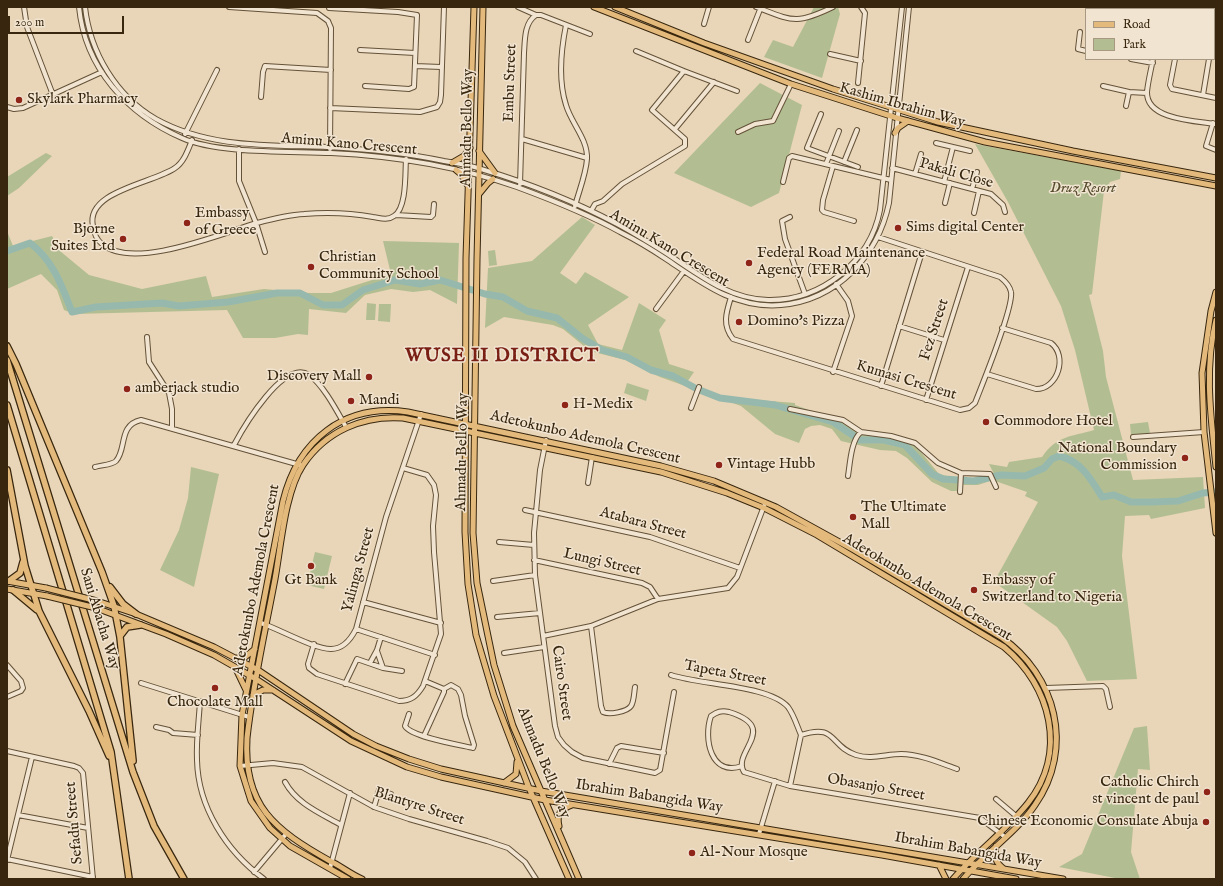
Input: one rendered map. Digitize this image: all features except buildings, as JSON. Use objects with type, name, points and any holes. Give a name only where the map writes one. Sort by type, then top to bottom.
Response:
[{"type":"highway","points":[[7,346],[16,364],[105,580],[114,606],[120,637],[133,772]]},
{"type":"highway","name":"Sani Abacha Way","points":[[7,360],[133,772],[154,826],[184,879]]},
{"type":"highway","name":"Sani Abacha Way","points":[[7,405],[99,707],[114,769],[129,879]]},
{"type":"highway","points":[[7,470],[32,593],[39,611],[89,711],[114,769]]},
{"type":"highway","points":[[8,581],[20,573],[24,557]]},
{"type":"highway","points":[[105,580],[115,596],[136,614]]},
{"type":"highway","points":[[10,589],[39,611]]},
{"type":"highway","points":[[120,637],[128,626],[140,624]]},
{"type":"main road","name":"Ahmadu Bello Way","points":[[474,7],[470,172],[466,258],[464,532],[471,609],[486,669],[517,757],[532,796],[569,879]]},
{"type":"main road","name":"Ahmadu Bello Way","points":[[483,7],[476,338],[474,534],[477,583],[484,624],[494,665],[511,719],[580,879]]},
{"type":"main road","name":"Kashim Ibrahim Way","points":[[594,7],[791,84],[897,118],[985,142],[1216,186]]},
{"type":"main road","name":"Kashim Ibrahim Way","points":[[615,7],[726,51],[834,90],[938,122],[982,133],[1216,178]]},
{"type":"main road","points":[[895,133],[898,128],[908,121]]},
{"type":"main road","points":[[452,163],[464,156],[470,148]]},
{"type":"main road","points":[[479,151],[495,173]]},
{"type":"main road","points":[[456,170],[461,174],[469,188]]},
{"type":"main road","points":[[478,195],[493,179]]},
{"type":"main road","points":[[1216,292],[1211,311],[1202,373],[1204,432],[1216,533]]},
{"type":"main road","points":[[1216,320],[1209,375],[1209,400],[1216,467]]},
{"type":"main road","name":"Adetokunbo Ademola Crescent","points":[[349,877],[332,861],[306,848],[286,834],[273,822],[259,801],[249,777],[247,765],[246,751],[249,717],[258,670],[283,501],[296,463],[314,442],[343,421],[375,411],[398,410],[546,440],[714,481],[848,547],[1001,637],[1023,654],[1046,688],[1053,708],[1056,728],[1056,750],[1052,769],[1045,788],[1034,806],[996,846],[975,864],[963,879]]},
{"type":"main road","name":"Adetokunbo Ademola Crescent","points":[[362,879],[349,877],[330,868],[281,840],[270,828],[251,801],[240,766],[242,715],[246,692],[256,648],[264,624],[294,482],[303,466],[321,444],[346,427],[380,418],[403,418],[592,457],[691,480],[765,505],[998,642],[1024,666],[1036,684],[1045,705],[1050,724],[1048,761],[1039,786],[1028,803],[1000,833],[962,869],[954,879]]},
{"type":"main road","name":"Ibrahim Babangida Way","points":[[8,581],[46,588],[97,601],[182,632],[252,666],[331,720],[376,746],[441,769],[541,791],[1063,879]]},
{"type":"main road","name":"Ibrahim Babangida Way","points":[[10,589],[96,608],[188,643],[250,674],[351,741],[407,767],[441,777],[573,805],[759,834],[1016,879]]},
{"type":"main road","points":[[237,658],[245,657],[256,648]]},
{"type":"main road","points":[[260,656],[262,666],[269,677]]},
{"type":"main road","points":[[234,666],[242,678],[246,692]]},
{"type":"main road","points":[[253,695],[262,690],[273,690]]},
{"type":"main road","points":[[504,783],[516,774],[517,757]]},
{"type":"main road","points":[[560,835],[557,818],[558,814],[563,809],[573,805]]},
{"type":"main road","points":[[996,846],[995,858],[999,865],[1005,869]]},
{"type":"main road","points":[[939,865],[946,879]]},
{"type":"street","points":[[24,7],[27,27],[53,95]]},
{"type":"street","name":"Aminu Kano Crescent","points":[[79,7],[82,28],[87,44],[101,72],[121,97],[139,113],[152,123],[183,139],[191,142],[239,149],[374,156],[479,174],[574,209],[646,246],[707,287],[730,298],[757,304],[781,305],[806,300],[837,285],[858,267],[879,237],[886,219],[909,7]]},
{"type":"street","name":"Aminu Kano Crescent","points":[[85,7],[87,27],[92,43],[106,70],[127,96],[143,110],[155,118],[186,133],[216,141],[330,147],[406,154],[479,168],[520,182],[591,211],[648,242],[707,280],[732,293],[746,297],[768,300],[805,294],[834,281],[855,262],[873,235],[880,210],[902,7]]},
{"type":"street","points":[[229,7],[290,9],[317,12],[328,21],[331,28],[330,153]]},
{"type":"street","points":[[330,108],[420,112],[437,107],[440,102],[444,7]]},
{"type":"street","points":[[518,7],[590,34]]},
{"type":"street","points":[[704,24],[709,7]]},
{"type":"street","points":[[820,7],[821,13]]},
{"type":"street","points":[[748,40],[759,8],[789,20],[806,19],[833,7]]},
{"type":"street","points":[[858,83],[865,13],[861,7]]},
{"type":"street","points":[[330,8],[398,9],[417,16],[414,87],[409,89],[365,86]]},
{"type":"street","name":"Embu Street","points":[[519,188],[525,36],[529,22],[536,15]]},
{"type":"street","points":[[566,25],[561,78],[563,92],[566,105],[582,137],[587,158],[574,209]]},
{"type":"street","points":[[1080,32],[1078,48],[1085,51]]},
{"type":"street","points":[[360,50],[415,53]]},
{"type":"street","points":[[636,51],[684,72],[738,90]]},
{"type":"street","points":[[830,54],[861,61]]},
{"type":"street","points":[[1142,60],[1153,61],[1147,93],[1152,108],[1158,112],[1214,124],[1206,146],[1216,150]]},
{"type":"street","points":[[1175,60],[1170,87],[1175,91],[1216,98]]},
{"type":"street","points":[[1203,95],[1209,60]]},
{"type":"street","points":[[261,97],[263,72],[265,66],[331,70]]},
{"type":"street","points":[[415,66],[441,67]]},
{"type":"street","points":[[7,107],[14,109],[23,108],[106,70]]},
{"type":"street","points":[[183,139],[217,70]]},
{"type":"street","points":[[591,211],[595,204],[603,201],[622,184],[685,146],[686,139],[652,110],[684,72]]},
{"type":"street","points":[[675,129],[714,82]]},
{"type":"street","points":[[738,132],[754,124],[773,121],[791,84]]},
{"type":"street","points":[[1103,86],[1129,92],[1147,93]]},
{"type":"street","points":[[1126,106],[1129,92]]},
{"type":"street","points":[[821,114],[807,148],[858,167]]},
{"type":"street","points":[[884,114],[890,122]]},
{"type":"street","points":[[844,162],[857,130]]},
{"type":"street","points":[[826,164],[839,131]]},
{"type":"street","points":[[194,136],[181,162],[176,168],[102,200],[94,213],[92,223],[98,240],[113,250],[126,253],[165,251],[196,244],[256,223],[304,214],[353,214],[386,219],[396,215],[431,217],[433,215],[434,204]]},
{"type":"street","points":[[522,139],[587,158]]},
{"type":"street","points":[[936,143],[970,151]]},
{"type":"street","points":[[944,182],[952,147]]},
{"type":"street","points":[[239,149],[239,181],[256,223],[265,252]]},
{"type":"street","points":[[396,215],[402,204],[406,154]]},
{"type":"street","points":[[915,174],[920,154]]},
{"type":"street","points":[[783,182],[791,156],[891,180]]},
{"type":"street","points":[[833,166],[821,208],[824,212],[854,221]]},
{"type":"street","name":"Pakali Close","points":[[892,168],[991,194],[1003,205],[1005,212]]},
{"type":"street","points":[[972,189],[977,172]]},
{"type":"street","points":[[945,203],[950,183]]},
{"type":"street","points":[[974,213],[979,191]]},
{"type":"street","points":[[790,217],[782,222],[785,239],[805,294]]},
{"type":"street","name":"Kumasi Crescent","points":[[732,293],[725,324],[727,332],[732,339],[833,372],[960,410],[969,408],[975,403],[987,374],[1011,298],[1009,287],[1000,277],[873,235]]},
{"type":"street","points":[[881,386],[922,252]]},
{"type":"street","name":"Fez Street","points":[[926,400],[968,267]]},
{"type":"street","points":[[656,309],[684,271]]},
{"type":"street","points":[[833,372],[852,316],[848,301],[834,281]]},
{"type":"street","points":[[899,326],[944,340]]},
{"type":"street","points":[[987,374],[1036,389],[1043,389],[1053,382],[1060,358],[1056,347],[1051,343],[1002,328]]},
{"type":"street","points":[[147,337],[149,362],[169,393],[172,409],[172,428]]},
{"type":"street","points":[[234,445],[252,412],[263,399],[295,373],[302,372],[309,374],[318,383],[346,427]]},
{"type":"street","points":[[691,408],[699,387]]},
{"type":"street","points":[[790,409],[843,420],[860,433],[891,436],[915,443],[938,463],[961,473],[990,474],[996,487]]},
{"type":"street","name":"Yalinga Street","points":[[264,624],[314,644],[331,649],[337,648],[352,638],[356,629],[386,517],[421,414]]},
{"type":"street","points":[[96,467],[117,460],[129,426],[135,421],[146,421],[303,466]]},
{"type":"street","points":[[1133,437],[1204,432]]},
{"type":"street","points":[[848,476],[855,444],[860,433]]},
{"type":"street","name":"Cairo Street","points":[[546,440],[537,511],[534,560],[554,726],[558,737],[572,752],[583,758],[655,773],[660,770],[664,753],[674,692]]},
{"type":"street","points":[[588,483],[592,457]]},
{"type":"street","points":[[314,644],[309,668],[317,674],[391,699],[406,701],[418,693],[425,680],[439,643],[441,623],[434,552],[434,485],[427,475],[403,468]]},
{"type":"street","points":[[960,492],[961,473]]},
{"type":"street","points":[[542,636],[591,626],[658,600],[728,588],[732,585],[740,568],[765,505]]},
{"type":"street","name":"Atabara Street","points":[[525,510],[537,511],[650,537],[740,568]]},
{"type":"street","points":[[499,542],[534,545]]},
{"type":"street","name":"Lungi Street","points":[[534,560],[642,583],[650,587],[658,600]]},
{"type":"street","points":[[494,581],[535,575]]},
{"type":"street","points":[[363,602],[441,623]]},
{"type":"street","points":[[497,617],[540,613]]},
{"type":"street","points":[[591,626],[603,712],[609,714],[628,709],[632,704],[635,687]]},
{"type":"street","points":[[356,629],[435,655]]},
{"type":"street","points":[[370,663],[377,650],[381,637]]},
{"type":"street","points":[[504,653],[544,647]]},
{"type":"street","points":[[377,650],[384,668]]},
{"type":"street","points":[[345,684],[355,660],[358,659],[384,668],[402,671]]},
{"type":"street","points":[[7,665],[21,681],[23,688],[21,691],[7,697]]},
{"type":"street","name":"Tapeta Street","points":[[671,675],[685,680],[756,692],[775,698],[788,708],[801,735]]},
{"type":"street","points":[[425,680],[444,689]]},
{"type":"street","points":[[141,683],[249,717]]},
{"type":"street","points":[[409,714],[405,726],[406,728],[424,736],[473,748],[475,747],[458,689],[451,685],[444,689],[424,736]]},
{"type":"street","points":[[1046,688],[1103,686],[1106,689],[1110,707]]},
{"type":"street","points":[[200,701],[197,760],[199,776],[209,812],[226,841],[254,872],[264,879]]},
{"type":"street","points":[[724,711],[739,716],[750,722],[753,733],[742,766],[734,769],[725,768],[714,758],[707,734],[711,716],[717,712],[724,711]]},
{"type":"street","points":[[156,727],[169,730],[173,734],[198,735]]},
{"type":"street","points":[[790,786],[801,735],[823,731],[850,753],[857,755],[876,758],[901,754],[912,754],[957,768]]},
{"type":"street","points":[[609,764],[617,748],[621,746],[664,753]]},
{"type":"street","name":"Sefadu Street","points":[[7,751],[79,768],[84,778],[93,878]]},
{"type":"street","points":[[32,756],[7,859],[93,878]]},
{"type":"street","name":"Blantyre Street","points":[[240,766],[273,763],[292,764],[302,767],[374,807],[408,819],[500,844],[517,854],[525,862],[536,879]]},
{"type":"street","name":"Obasanjo Street","points":[[742,766],[744,772],[790,786],[976,817],[988,823],[1005,837]]},
{"type":"street","points":[[285,782],[290,792],[298,800],[340,825]]},
{"type":"street","points":[[759,834],[775,782]]},
{"type":"street","points":[[374,807],[379,790],[391,794]]},
{"type":"street","points":[[330,868],[340,825],[350,793]]},
{"type":"street","points":[[996,799],[1016,816]]},
{"type":"street","points":[[18,815],[88,828]]},
{"type":"street","points":[[254,872],[286,834]]},
{"type":"green space","points":[[814,7],[838,7],[840,14],[822,78],[764,57],[773,40],[793,47]]},
{"type":"green space","points":[[760,83],[802,105],[779,193],[751,207],[674,173]]},
{"type":"green space","name":"Druz Resort","points":[[975,144],[1121,171],[1120,179],[1110,182],[1104,191],[1092,294],[1089,295],[1103,351],[1106,377],[1133,480],[1203,477],[1205,508],[1151,519],[1149,515],[1125,516],[1122,556],[1137,679],[1087,681],[1067,641],[1057,627],[994,582],[1038,502],[1025,496],[1027,492],[998,482],[990,481],[978,485],[963,485],[962,491],[951,491],[932,482],[907,458],[896,451],[880,450],[841,441],[832,429],[820,425],[811,426],[805,429],[799,443],[775,434],[741,406],[660,377],[625,360],[590,351],[563,329],[553,325],[504,317],[485,328],[488,268],[532,261],[582,217],[595,225],[560,273],[576,284],[585,272],[629,297],[588,325],[598,344],[622,350],[639,303],[666,320],[659,330],[669,364],[694,372],[687,382],[721,397],[795,403],[795,405],[854,427],[858,434],[904,441],[916,446],[939,474],[960,479],[981,479],[994,474],[989,464],[1007,467],[1009,462],[1042,457],[1053,444],[1065,438],[1094,430],[1075,350],[1061,306],[1008,202]]},
{"type":"green space","points":[[46,153],[52,156],[19,188],[7,196],[7,177]]},
{"type":"green space","points":[[7,231],[13,246],[52,236],[60,251],[89,275],[142,289],[206,276],[212,297],[264,289],[310,293],[331,293],[391,274],[383,241],[459,243],[457,304],[430,290],[413,292],[391,289],[365,295],[346,313],[309,309],[308,335],[298,334],[275,338],[243,338],[227,310],[74,314],[64,310],[57,290],[41,274],[7,289]]},
{"type":"green space","points":[[495,250],[497,265],[489,266],[488,251]]},
{"type":"green space","points":[[367,303],[376,304],[375,320],[366,320]]},
{"type":"green space","points":[[379,304],[391,304],[390,322],[378,321]]},
{"type":"green space","points":[[627,383],[649,390],[646,401],[624,393]]},
{"type":"green space","points":[[1148,422],[1150,433],[1131,435],[1130,424]]},
{"type":"green space","points":[[191,467],[219,474],[194,587],[160,570],[179,530],[188,498]]},
{"type":"green space","points":[[315,552],[332,556],[324,589],[307,585]]},
{"type":"green space","points":[[1147,726],[1150,770],[1138,769],[1131,852],[1140,879],[1120,879],[1059,867],[1082,854],[1134,728]]},
{"type":"waterway","points":[[7,251],[30,243],[38,250],[45,257],[56,274],[72,312],[96,307],[162,303],[179,306],[228,302],[277,293],[300,293],[323,305],[342,305],[363,290],[395,280],[420,284],[440,280],[485,294],[503,297],[527,311],[557,318],[582,338],[602,350],[627,357],[651,370],[673,376],[697,389],[720,398],[775,405],[833,422],[860,440],[884,440],[905,445],[932,474],[943,479],[974,481],[1001,475],[1025,476],[1044,468],[1052,459],[1059,456],[1067,458],[1079,466],[1089,477],[1102,497],[1114,495],[1131,502],[1178,501],[1203,493],[1216,492]]},
{"type":"place","name":"Skylark Pharmacy","points":[[19,100]]},
{"type":"place","name":"Embassy of Greece","points":[[187,223]]},
{"type":"place","name":"Sims digital Center","points":[[898,228]]},
{"type":"place","name":"Bjorne Suites Ltd","points":[[123,239]]},
{"type":"place","name":"Federal Road Maintenance Agency (FERMA)","points":[[749,263]]},
{"type":"place","name":"Christian Community School","points":[[311,267]]},
{"type":"place","name":"Domino's Pizza","points":[[739,322]]},
{"type":"place","name":"Discovery Mall","points":[[369,377]]},
{"type":"place","name":"amberjack studio","points":[[127,389]]},
{"type":"place","name":"Mandi","points":[[351,401]]},
{"type":"place","name":"H-Medix","points":[[565,405]]},
{"type":"place","name":"Commodore Hotel","points":[[986,422]]},
{"type":"place","name":"National Boundary Commission","points":[[1185,458]]},
{"type":"place","name":"Vintage Hubb","points":[[719,465]]},
{"type":"place","name":"The Ultimate Mall","points":[[853,517]]},
{"type":"place","name":"Gt Bank","points":[[311,566]]},
{"type":"place","name":"Embassy of Switzerland to Nigeria","points":[[974,590]]},
{"type":"place","name":"Chocolate Mall","points":[[215,688]]},
{"type":"place","name":"Catholic Chirch st vincent de paul","points":[[1207,792]]},
{"type":"place","name":"Chinese Economic Consulate Abuja","points":[[1206,822]]},
{"type":"place","name":"Al-Nour Mosque","points":[[692,853]]},
{"type":"district","name":"WUSE II DISTRICT","points":[[502,357]]}]
